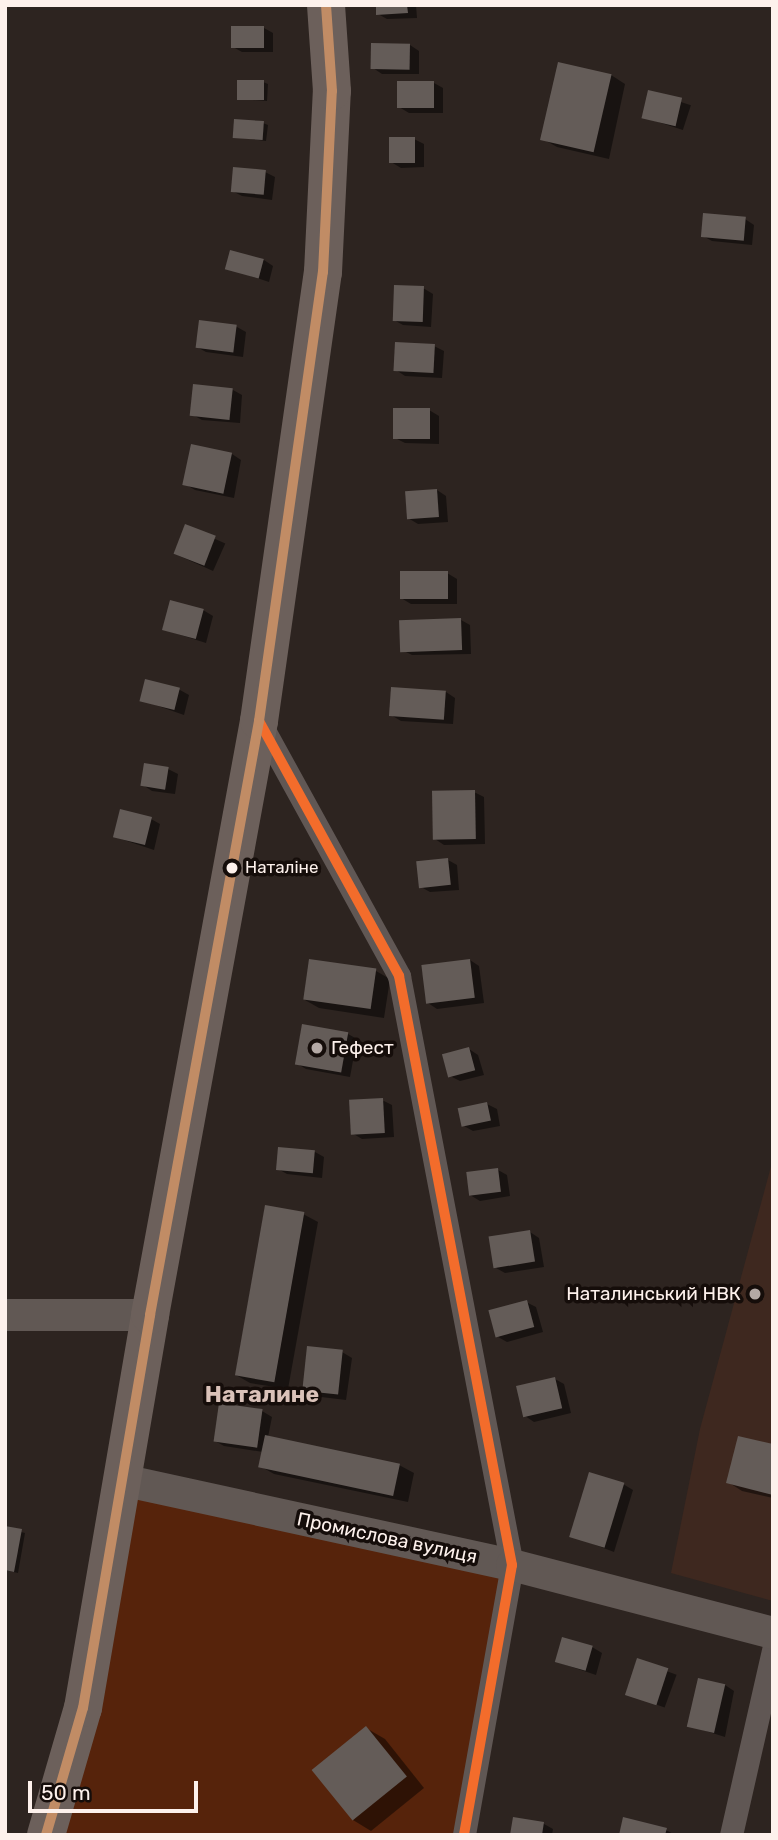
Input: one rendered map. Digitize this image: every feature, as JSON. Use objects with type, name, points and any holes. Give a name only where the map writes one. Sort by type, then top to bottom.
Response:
[{"type":"highway","points":[[46,1835],[83,1708],[150,1315],[259,720],[310,379],[323,272],[332,91],[326,5]]},
{"type":"street","points":[[259,720],[399,976],[512,1565],[464,1835]]},
{"type":"street","points":[[5,1315],[150,1315]]},
{"type":"street","name":"Промислова вулиця","points":[[122,1480],[512,1565],[773,1633]]},
{"type":"street","points":[[731,1835],[773,1650]]},
{"type":"shaded area","name":"Наталинський НВК","points":[[773,1159],[773,1601],[671,1573],[700,1429]]},
{"type":"shaded area","points":[[122,1480],[512,1565],[464,1835],[46,1835]]},
{"type":"building","points":[[376,5],[407,5],[408,13],[376,15]]},
{"type":"building","points":[[231,26],[264,26],[264,48],[231,48]]},
{"type":"building","points":[[371,43],[410,44],[410,70],[371,69]]},
{"type":"building","points":[[558,62],[612,74],[594,152],[540,140]]},
{"type":"building","points":[[237,80],[264,80],[264,100],[237,100]]},
{"type":"building","points":[[397,81],[434,81],[434,108],[397,108]]},
{"type":"building","points":[[648,90],[682,98],[676,126],[641,118]]},
{"type":"building","points":[[234,119],[264,121],[263,140],[233,138]]},
{"type":"building","points":[[389,137],[415,137],[415,163],[389,163]]},
{"type":"building","points":[[233,167],[266,170],[264,195],[231,192]]},
{"type":"building","points":[[703,213],[746,217],[744,241],[701,237]]},
{"type":"building","points":[[230,250],[264,259],[259,278],[225,269]]},
{"type":"building","points":[[394,285],[424,286],[423,322],[393,321]]},
{"type":"building","points":[[199,320],[237,325],[233,352],[196,348]]},
{"type":"building","points":[[395,342],[435,344],[433,373],[393,371]]},
{"type":"building","points":[[193,384],[233,388],[229,420],[190,416]]},
{"type":"building","points":[[393,408],[430,408],[430,439],[393,439]]},
{"type":"building","points":[[191,444],[232,453],[223,494],[182,485]]},
{"type":"building","points":[[437,489],[439,517],[407,519],[405,491]]},
{"type":"building","points":[[185,524],[216,536],[204,566],[174,554]]},
{"type":"building","points":[[400,571],[448,571],[448,599],[400,599]]},
{"type":"building","points":[[170,600],[204,609],[196,639],[162,630]]},
{"type":"building","points":[[461,618],[462,650],[400,652],[399,620]]},
{"type":"building","points":[[145,679],[180,688],[174,710],[139,701]]},
{"type":"building","points":[[391,687],[446,691],[444,720],[389,716]]},
{"type":"building","points":[[144,763],[169,767],[165,790],[140,786]]},
{"type":"building","points":[[475,790],[476,839],[433,840],[432,791]]},
{"type":"building","points":[[120,809],[152,817],[145,845],[113,837]]},
{"type":"building","points":[[448,858],[451,885],[419,888],[416,861]]},
{"type":"building","points":[[309,959],[376,968],[371,1009],[303,1000]]},
{"type":"building","points":[[470,959],[475,998],[426,1004],[421,965]]},
{"type":"building","points":[[302,1024],[348,1032],[341,1073],[295,1064]]},
{"type":"building","points":[[469,1047],[475,1070],[448,1077],[442,1054]]},
{"type":"building","points":[[383,1098],[385,1133],[351,1135],[349,1100]]},
{"type":"building","points":[[487,1102],[491,1121],[462,1127],[458,1108]]},
{"type":"building","points":[[278,1147],[315,1150],[313,1173],[276,1170]]},
{"type":"building","points":[[498,1168],[501,1192],[469,1196],[466,1172]]},
{"type":"building","points":[[265,1205],[304,1212],[274,1382],[235,1375]]},
{"type":"building","points":[[530,1230],[535,1262],[494,1268],[489,1237]]},
{"type":"building","points":[[527,1300],[534,1327],[496,1337],[488,1310]]},
{"type":"building","points":[[307,1346],[343,1350],[338,1395],[302,1391]]},
{"type":"building","points":[[555,1377],[562,1408],[523,1417],[516,1386]]},
{"type":"building","points":[[219,1403],[263,1409],[257,1448],[214,1442]]},
{"type":"building","points":[[265,1435],[400,1464],[393,1496],[258,1467]]},
{"type":"building","points":[[738,1436],[773,1444],[773,1495],[726,1483]]},
{"type":"building","points":[[589,1472],[624,1483],[605,1548],[569,1537]]},
{"type":"building","points":[[5,1526],[22,1529],[14,1572],[5,1570]]},
{"type":"building","points":[[562,1637],[593,1646],[586,1671],[555,1662]]},
{"type":"building","points":[[637,1658],[668,1668],[656,1705],[625,1695]]},
{"type":"building","points":[[698,1678],[725,1684],[714,1733],[687,1727]]},
{"type":"building","points":[[366,1726],[407,1777],[353,1821],[312,1770]]},
{"type":"building","points":[[513,1817],[544,1822],[542,1835],[510,1835]]},
{"type":"building","points":[[623,1817],[667,1828],[665,1835],[619,1835]]},
{"type":"transit line","points":[[46,1835],[83,1708],[150,1315],[259,721],[323,272],[332,91],[326,5]]},
{"type":"transit line","points":[[259,721],[399,976],[512,1565],[464,1835]]},
{"type":"place","name":"Наталіне","points":[[232,868]]},
{"type":"place","name":"Гефест","points":[[317,1048]]},
{"type":"place","name":"Наталинський НВК","points":[[755,1294]]},
{"type":"district","name":"Наталине","points":[[262,1394]]}]
